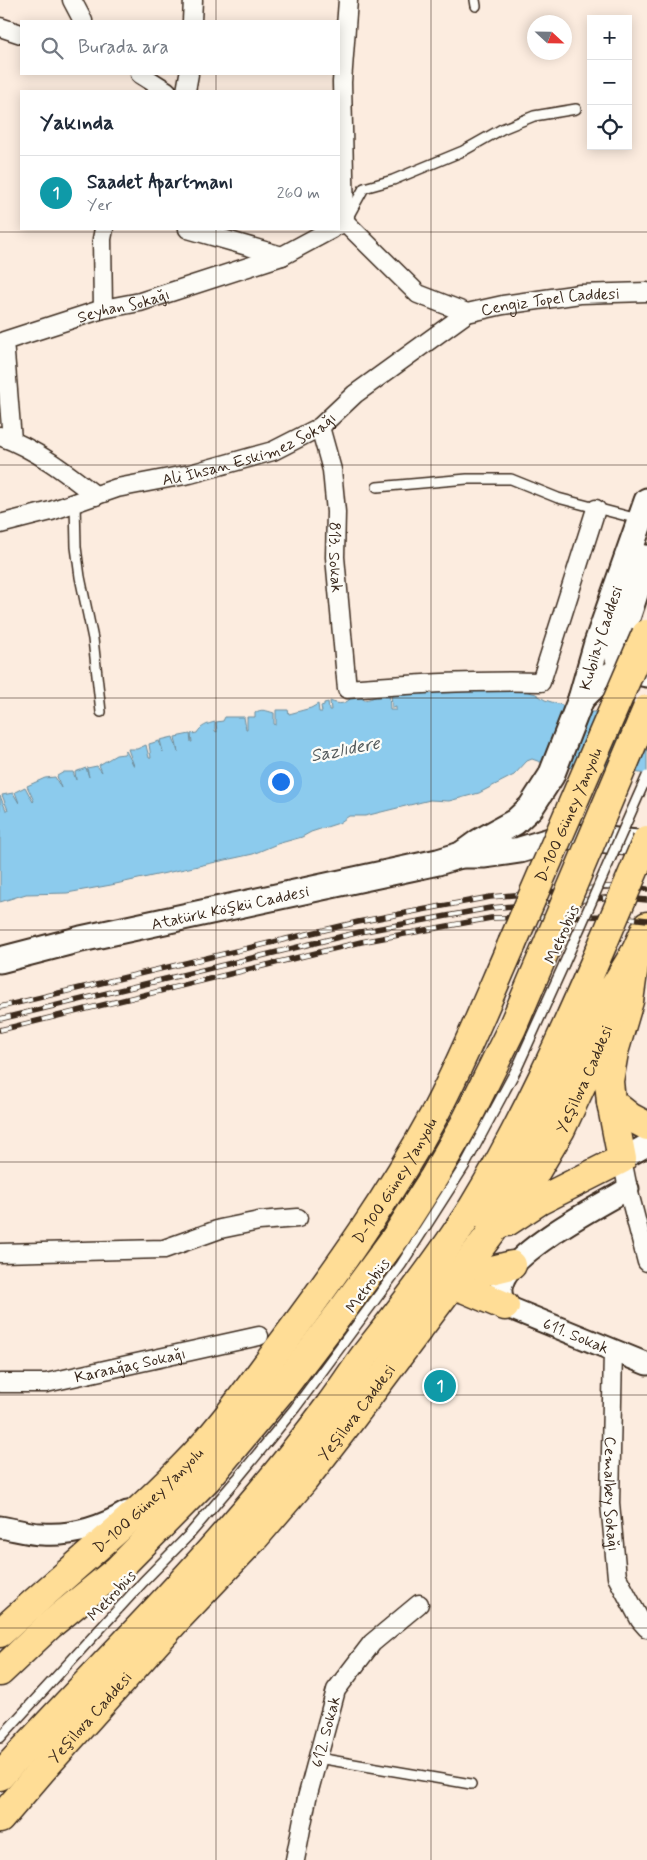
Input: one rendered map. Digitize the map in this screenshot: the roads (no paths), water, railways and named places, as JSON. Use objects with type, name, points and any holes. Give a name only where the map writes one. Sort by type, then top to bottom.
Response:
[{"type":"main road","name":"Kubilay Caddesi","points":[[461,854],[478,842],[515,822],[531,806],[551,776],[581,699],[597,643],[644,510]]},
{"type":"main road","name":"Kubilay Caddesi","points":[[621,669],[617,654],[619,642],[647,558]]},
{"type":"main road","name":"D-100 Güney Yanyolu","points":[[0,1633],[130,1519],[186,1465],[245,1394],[361,1235],[398,1178],[435,1113],[512,944],[646,633]]},
{"type":"main road","points":[[581,699],[596,684],[621,669],[647,674]]},
{"type":"main road","points":[[0,1672],[50,1625],[117,1570],[201,1486],[279,1393],[395,1238],[465,1123],[512,1028],[647,709]]},
{"type":"main road","points":[[551,776],[558,822],[566,836]]},
{"type":"main road","points":[[461,854],[485,855],[520,850],[566,836],[647,844]]},
{"type":"main road","points":[[0,1776],[57,1712],[222,1538],[290,1457],[442,1255],[474,1206],[567,1025],[647,840]]},
{"type":"main road","name":"Atatürk Köşkü Caddesi","points":[[0,960],[81,939],[438,862],[461,854]]},
{"type":"main road","points":[[406,1305],[434,1276],[498,1196],[528,1153],[610,994],[636,951],[647,926]]},
{"type":"main road","points":[[488,1236],[539,1201],[622,1159],[611,1102],[610,1081],[614,1052],[629,1001],[636,951]]},
{"type":"main road","name":"Yeşilova Caddesi","points":[[0,1819],[180,1616],[255,1538],[304,1480],[532,1178],[561,1129],[596,1054],[636,951]]},
{"type":"main road","points":[[611,1102],[630,1117],[647,1126]]},
{"type":"main road","points":[[451,1285],[463,1277],[512,1265]]},
{"type":"main road","points":[[451,1285],[505,1306]]},
{"type":"street","points":[[72,0],[82,20]]},
{"type":"street","points":[[192,20],[193,0]]},
{"type":"street","points":[[340,176],[342,82],[348,0]]},
{"type":"street","points":[[0,27],[20,34]]},
{"type":"street","points":[[186,90],[189,75]]},
{"type":"street","points":[[144,81],[165,90]]},
{"type":"street","name":"Cengiz Topel Caddesi","points":[[340,224],[418,294],[467,313],[503,305],[580,294],[647,292]]},
{"type":"street","points":[[103,309],[102,239],[104,230]]},
{"type":"street","points":[[191,230],[282,256]]},
{"type":"street","name":"Seyhan Sokağı","points":[[6,438],[2,341],[103,309],[140,302],[282,256],[327,230]]},
{"type":"street","name":"Ali İhsan Eskimez Sokağı","points":[[0,524],[50,511],[117,488],[190,474],[273,451],[320,427],[355,394],[467,313]]},
{"type":"street","name":"813. Sokak","points":[[320,427],[332,470],[336,512],[335,557],[347,689],[412,684],[505,681],[541,682],[596,509]]},
{"type":"street","points":[[6,438],[67,472],[96,496]]},
{"type":"street","points":[[647,1145],[622,1159],[647,1262]]},
{"type":"street","points":[[505,1306],[500,1294],[502,1282],[512,1265],[538,1244],[598,1206],[628,1190]]},
{"type":"street","points":[[0,1253],[164,1249],[220,1229],[259,1221],[298,1218]]},
{"type":"street","name":"611. Sokak","points":[[505,1306],[647,1364]]},
{"type":"street","name":"Karaağaç Sokağı","points":[[0,1383],[46,1383],[259,1336]]},
{"type":"street","name":"Cemalbey Sokağı","points":[[613,1350],[610,1503],[617,1577],[640,1620],[647,1628]]},
{"type":"street","points":[[0,1527],[42,1534],[71,1533],[98,1527],[157,1493]]},
{"type":"street","name":"612. Sokak","points":[[295,1860],[307,1798],[336,1690],[372,1643],[418,1604]]},
{"type":"lane","points":[[340,222],[364,188],[393,180],[463,151],[502,129],[534,116],[576,109]]},
{"type":"lane","points":[[377,487],[467,479],[511,479],[558,498],[596,509],[644,510]]},
{"type":"lane","points":[[75,503],[76,547],[80,577],[93,639],[101,712]]},
{"type":"lane","name":"Metrobüs","points":[[0,1738],[143,1582],[189,1535],[219,1500],[294,1408],[400,1265],[465,1165],[517,1068],[647,776]]},
{"type":"lane","points":[[318,1758],[471,1784]]},
{"type":"water","name":"Sazlıdere","points":[[411,688],[413,694],[447,688],[490,691],[514,688],[584,712],[605,712],[647,721],[647,774],[584,765],[560,769],[532,759],[527,761],[514,775],[479,793],[449,801],[430,800],[365,816],[349,816],[339,823],[253,854],[111,885],[67,893],[26,894],[0,902],[0,796],[6,810],[8,810],[2,795],[13,793],[19,803],[15,792],[25,787],[33,802],[27,786],[45,778],[55,777],[61,788],[57,776],[64,772],[73,772],[76,780],[75,772],[86,768],[89,777],[87,768],[97,766],[102,772],[99,765],[116,755],[124,754],[126,751],[134,766],[128,749],[137,749],[146,745],[149,758],[151,758],[149,744],[159,741],[163,752],[160,740],[173,737],[178,752],[175,737],[190,734],[192,742],[191,734],[197,733],[204,726],[215,722],[215,731],[217,732],[216,722],[223,721],[225,717],[244,717],[247,729],[247,717],[255,717],[255,713],[264,710],[274,713],[274,724],[276,725],[276,710],[288,710],[289,714],[318,704],[319,712],[322,712],[321,706],[328,702],[329,710],[331,710],[330,701],[342,703],[358,695],[364,700],[389,691],[390,710],[396,710],[396,707],[392,708],[391,691]]},
{"type":"railway","points":[[0,1007],[358,922],[490,897],[619,886],[647,889]]},
{"type":"railway","points":[[0,1019],[360,932],[490,908],[616,897],[647,900]]},
{"type":"railway","points":[[0,1030],[361,942],[491,918],[612,916],[647,920]]},
{"type":"place","name":"Saadet Apartmanı","points":[[440,1386]]}]
